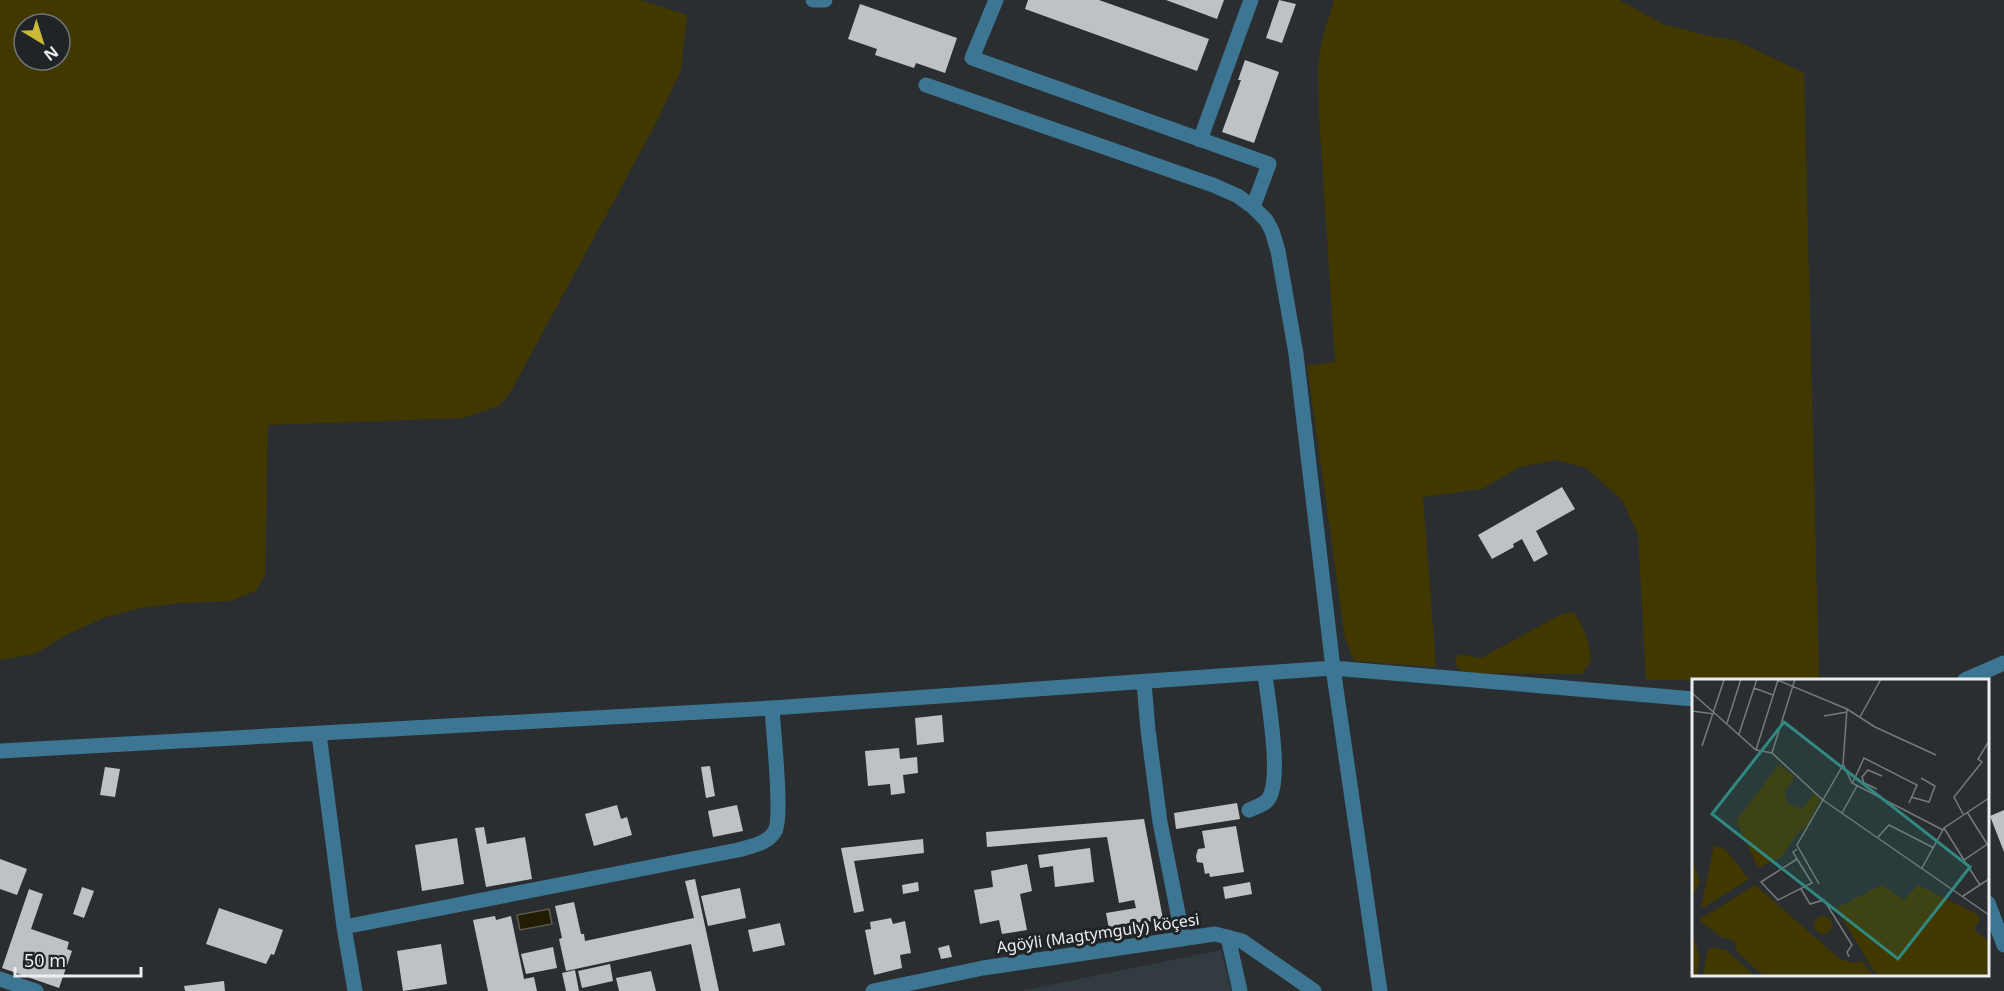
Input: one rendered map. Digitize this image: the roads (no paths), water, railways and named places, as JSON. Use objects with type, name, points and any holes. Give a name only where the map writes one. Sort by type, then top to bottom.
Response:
[{"type":"street","points":[[813,0],[825,0]]},
{"type":"street","points":[[996,0],[972,58],[1269,164],[1253,207]]},
{"type":"street","points":[[1200,140],[1251,0]]},
{"type":"street","points":[[926,85],[1213,185],[1238,196],[1266,220],[1275,241],[1296,354],[1333,668],[1380,991]]},
{"type":"street","points":[[1969,679],[2004,663]]},
{"type":"street","points":[[0,751],[772,708],[1333,668],[1692,699]]},
{"type":"street","points":[[1249,810],[1270,797],[1274,783],[1273,747],[1265,674]]},
{"type":"street","points":[[1144,683],[1160,822],[1183,939]]},
{"type":"street","points":[[344,927],[738,850],[762,843],[775,831],[778,812],[772,708]]},
{"type":"street","points":[[319,734],[344,927],[355,991]]},
{"type":"street","points":[[1989,906],[2004,945]]},
{"type":"street","name":"Agöýli (Magtymguly) köçesi","points":[[873,991],[983,968],[1215,934],[1242,941],[1314,991]]},
{"type":"street","points":[[1228,937],[1240,991]]},
{"type":"street","points":[[0,979],[36,991]]}]
